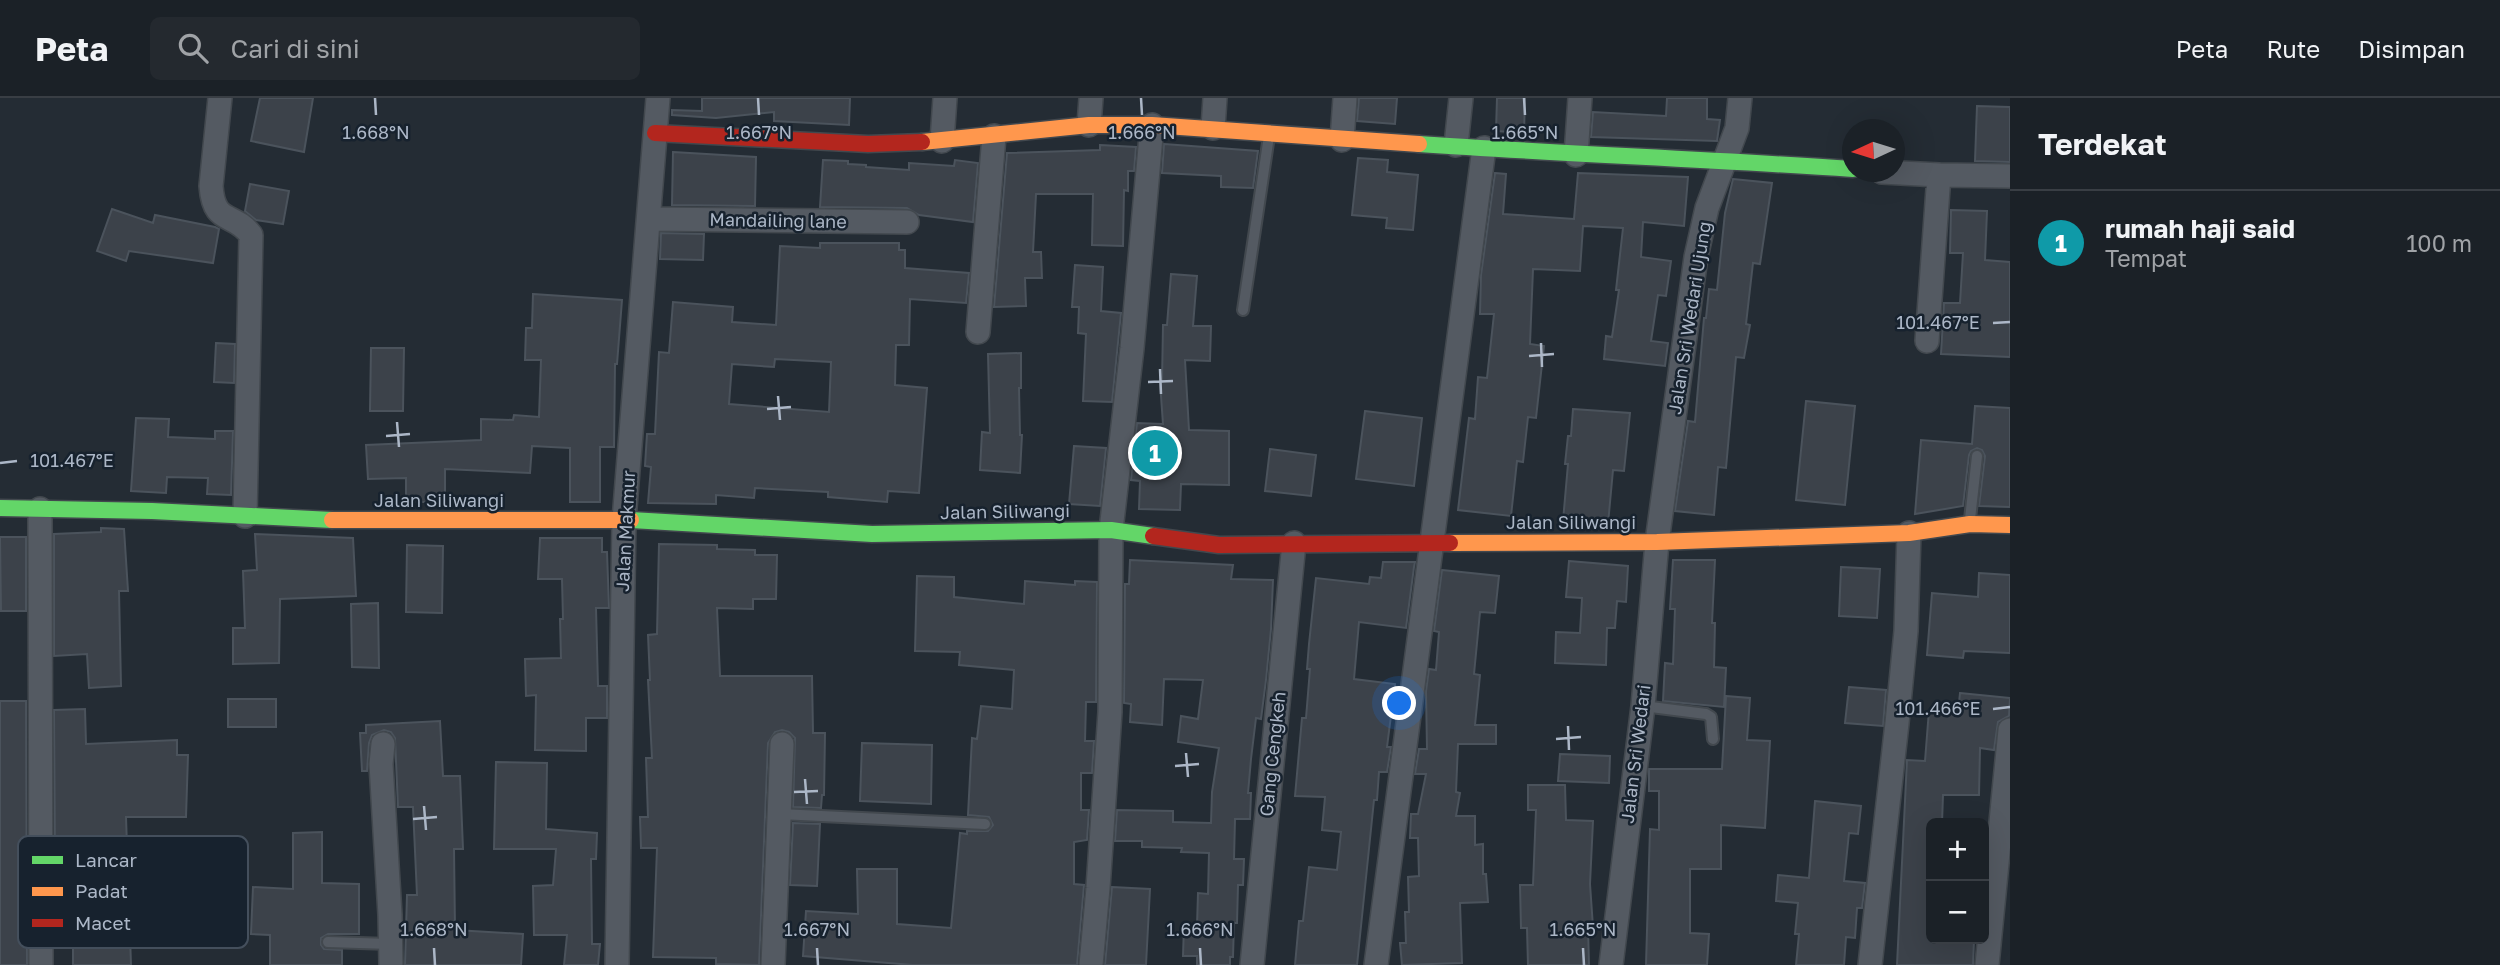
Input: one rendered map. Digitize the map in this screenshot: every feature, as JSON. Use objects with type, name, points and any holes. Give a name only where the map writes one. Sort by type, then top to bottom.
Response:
[{"type":"street","points":[[220,98],[212,198],[215,209],[222,216],[247,229],[251,234],[245,516]]},
{"type":"street","name":"Jalan Makmur","points":[[617,965],[624,520],[658,98]]},
{"type":"street","points":[[942,141],[945,98]]},
{"type":"street","points":[[1089,125],[1091,98]]},
{"type":"street","points":[[1213,128],[1215,98]]},
{"type":"street","points":[[1342,140],[1345,98]]},
{"type":"street","points":[[1456,145],[1461,98]]},
{"type":"street","points":[[1576,155],[1580,98]]},
{"type":"street","name":"Jalan Sri Wedari Ujung","points":[[1657,542],[1696,257],[1707,208],[1737,128],[1740,98]]},
{"type":"street","points":[[655,133],[868,144],[942,141],[1089,125],[1152,125],[1576,155],[1723,160],[1842,168]]},
{"type":"street","points":[[1091,965],[1110,712],[1111,530],[1132,348],[1152,125]]},
{"type":"street","points":[[978,332],[994,136]]},
{"type":"street","points":[[1376,965],[1484,148]]},
{"type":"street","points":[[1905,174],[2010,176]]},
{"type":"street","points":[[1927,341],[1939,176]]},
{"type":"street","name":"Mandailing lane","points":[[650,219],[907,222]]},
{"type":"street","name":"Jalan Siliwangi","points":[[0,508],[419,521],[624,520],[872,534],[1111,530],[1219,545],[1657,542],[1909,533],[1970,524],[2010,525]]},
{"type":"street","points":[[40,509],[41,836]]},
{"type":"street","points":[[1870,965],[1906,631],[1909,533]]},
{"type":"street","name":"Jalan Sri Wedari","points":[[1611,965],[1643,706],[1657,542]]},
{"type":"street","name":"Gang Cengkeh","points":[[1252,965],[1294,543]]},
{"type":"street","points":[[1987,965],[2010,730]]},
{"type":"street","points":[[383,744],[381,764],[390,954]]},
{"type":"street","points":[[773,965],[782,744]]},
{"type":"lane","points":[[1243,310],[1269,133]]},
{"type":"lane","points":[[1970,524],[1977,456]]},
{"type":"lane","points":[[1643,706],[1706,714],[1711,718],[1713,738]]},
{"type":"lane","points":[[780,814],[985,824]]},
{"type":"lane","points":[[328,942],[390,954]]},
{"type":"building","points":[[260,98],[313,98],[304,152],[251,141]]},
{"type":"building","points":[[702,98],[850,98],[849,125],[774,121],[774,112],[716,118],[672,115],[672,110],[702,111]]},
{"type":"building","points":[[1359,98],[1397,98],[1395,124],[1357,121]]},
{"type":"building","points":[[1497,98],[1525,98],[1524,133],[1496,131]]},
{"type":"building","points":[[1667,98],[1707,98],[1707,119],[1720,120],[1717,141],[1591,137],[1593,112],[1666,116]]},
{"type":"building","points":[[1977,106],[2010,107],[2010,162],[1975,161]]},
{"type":"building","points":[[1164,144],[1258,151],[1253,188],[1221,187],[1221,176],[1162,173]]},
{"type":"building","points":[[1100,145],[1136,147],[1134,171],[1128,171],[1128,191],[1124,190],[1123,246],[1092,245],[1093,194],[1036,194],[1033,252],[1041,252],[1042,278],[1025,278],[1026,306],[994,307],[1007,153],[1100,150]]},
{"type":"building","points":[[673,152],[756,157],[755,206],[672,205]]},
{"type":"building","points":[[1358,158],[1388,160],[1387,172],[1418,175],[1413,230],[1386,228],[1387,218],[1352,215]]},
{"type":"building","points":[[823,160],[909,170],[909,163],[954,166],[955,160],[978,163],[973,222],[919,215],[907,208],[820,207]]},
{"type":"building","points":[[1495,173],[1506,174],[1503,214],[1574,219],[1578,173],[1688,177],[1684,226],[1643,222],[1641,257],[1671,261],[1666,296],[1658,295],[1651,341],[1668,343],[1665,366],[1604,359],[1606,336],[1612,337],[1619,290],[1616,290],[1623,228],[1583,226],[1580,271],[1533,269],[1530,344],[1544,346],[1536,418],[1528,417],[1523,462],[1517,461],[1511,516],[1458,510],[1469,418],[1475,419],[1478,377],[1487,378],[1494,314],[1480,314],[1481,275]]},
{"type":"building","points":[[1733,179],[1772,183],[1760,264],[1753,263],[1746,324],[1750,325],[1744,358],[1736,357],[1726,468],[1718,467],[1714,515],[1675,511],[1688,421],[1695,422],[1709,289],[1717,290],[1725,213]]},
{"type":"building","points":[[250,184],[289,191],[283,224],[256,220],[245,211]]},
{"type":"building","points":[[112,209],[153,223],[155,215],[219,229],[213,263],[129,251],[126,261],[97,251]]},
{"type":"building","points":[[1951,210],[1987,211],[1985,260],[2010,262],[2010,357],[1941,354],[1944,303],[1960,303],[1963,253],[1950,253]]},
{"type":"building","points":[[661,233],[704,234],[703,260],[660,259]]},
{"type":"building","points":[[820,243],[899,243],[899,250],[905,250],[905,268],[969,273],[966,303],[910,299],[909,345],[896,345],[895,385],[927,388],[919,493],[888,491],[887,502],[828,497],[828,492],[755,488],[754,498],[716,495],[716,504],[648,503],[651,467],[645,466],[647,434],[655,434],[659,352],[669,353],[673,302],[733,307],[732,322],[776,325],[780,246],[820,248]],"holes":[[[775,359],[831,362],[829,412],[729,404],[732,364],[774,367]]]},
{"type":"building","points":[[1075,265],[1103,267],[1101,311],[1121,313],[1112,402],[1083,401],[1086,334],[1078,333],[1079,307],[1072,307]]},
{"type":"building","points":[[1171,274],[1197,276],[1193,326],[1211,326],[1210,361],[1185,360],[1189,430],[1229,431],[1229,485],[1181,484],[1180,510],[1139,509],[1140,481],[1131,480],[1137,423],[1163,424],[1160,382],[1163,325],[1167,325]]},
{"type":"building","points":[[533,294],[622,300],[615,364],[614,447],[600,447],[600,502],[570,502],[570,448],[532,446],[530,473],[445,469],[445,502],[406,502],[406,478],[368,479],[366,445],[481,440],[481,419],[513,420],[514,415],[539,417],[541,360],[525,360],[526,328],[532,328]]},
{"type":"building","points":[[216,343],[235,344],[234,383],[214,382]]},
{"type":"building","points":[[371,348],[404,348],[403,411],[370,411]]},
{"type":"building","points":[[1021,353],[1020,473],[980,470],[982,432],[990,433],[988,354]]},
{"type":"building","points":[[1806,401],[1855,406],[1845,505],[1796,500]]},
{"type":"building","points":[[1975,406],[2010,408],[2010,507],[1979,506],[1985,456],[1982,450],[1977,448],[1969,455],[1963,506],[1915,514],[1921,440],[1972,444]]},
{"type":"building","points":[[1573,409],[1630,413],[1624,471],[1613,470],[1608,524],[1563,521],[1568,464],[1565,464]]},
{"type":"building","points":[[1365,411],[1422,418],[1414,486],[1356,479]]},
{"type":"building","points":[[136,418],[169,419],[168,437],[215,439],[215,431],[233,431],[231,495],[207,494],[208,478],[167,477],[166,493],[131,491]]},
{"type":"building","points":[[1074,446],[1106,448],[1100,506],[1069,504]]},
{"type":"building","points":[[1270,449],[1316,455],[1311,496],[1265,491]]},
{"type":"building","points":[[101,528],[124,529],[128,591],[119,591],[121,686],[89,688],[87,654],[54,656],[54,534],[101,532]]},
{"type":"building","points":[[255,534],[353,538],[356,596],[280,599],[279,663],[233,664],[233,628],[245,628],[243,571],[257,570]]},
{"type":"building","points":[[0,537],[26,537],[26,611],[1,611]]},
{"type":"building","points":[[540,538],[602,538],[602,552],[607,552],[609,608],[596,608],[598,686],[607,686],[607,718],[586,718],[586,751],[535,750],[536,695],[526,696],[525,659],[561,658],[560,619],[563,619],[562,579],[538,579]]},
{"type":"building","points":[[659,544],[717,545],[717,549],[755,550],[755,555],[777,555],[776,599],[753,599],[753,609],[717,608],[720,676],[812,676],[813,733],[825,733],[824,795],[821,808],[793,807],[795,738],[789,732],[775,732],[768,743],[759,965],[716,964],[716,958],[653,957],[657,848],[641,848],[640,817],[648,817],[646,758],[652,758],[648,635],[657,634]]},
{"type":"building","points":[[407,545],[443,546],[442,613],[406,612]]},
{"type":"building","points":[[1130,560],[1233,565],[1231,579],[1273,580],[1266,680],[1261,719],[1256,718],[1251,759],[1248,793],[1251,793],[1250,819],[1235,819],[1234,859],[1244,859],[1243,885],[1238,885],[1237,923],[1234,923],[1233,957],[1230,957],[1230,965],[1197,965],[1197,956],[1183,956],[1184,925],[1197,926],[1198,893],[1208,894],[1209,853],[1181,852],[1182,848],[1142,847],[1142,841],[1115,841],[1117,810],[1173,811],[1173,822],[1211,823],[1212,792],[1219,748],[1178,742],[1181,716],[1198,719],[1203,680],[1164,679],[1162,725],[1130,722],[1131,704],[1124,703],[1125,584],[1129,584]]},
{"type":"building","points":[[1673,560],[1715,560],[1712,623],[1715,623],[1714,667],[1726,668],[1724,707],[1663,701],[1665,663],[1673,664],[1675,609],[1670,609]]},
{"type":"building","points":[[1569,561],[1628,566],[1626,602],[1617,601],[1615,628],[1607,628],[1606,665],[1555,663],[1556,632],[1580,633],[1582,598],[1566,597]]},
{"type":"building","points":[[1383,562],[1415,562],[1406,628],[1359,622],[1354,679],[1395,684],[1387,747],[1391,747],[1387,772],[1379,772],[1377,800],[1374,800],[1357,965],[1295,965],[1299,921],[1303,921],[1309,867],[1337,870],[1341,832],[1322,830],[1325,797],[1295,796],[1302,718],[1306,718],[1310,669],[1307,669],[1316,578],[1369,584],[1370,577],[1381,578]]},
{"type":"building","points":[[1841,567],[1880,569],[1877,618],[1839,616]]},
{"type":"building","points":[[1442,570],[1499,576],[1495,613],[1480,612],[1474,674],[1480,675],[1475,725],[1496,725],[1496,744],[1458,744],[1456,792],[1460,793],[1456,816],[1475,816],[1475,845],[1483,844],[1483,874],[1486,874],[1488,902],[1460,903],[1462,963],[1402,965],[1400,943],[1406,943],[1408,877],[1419,876],[1418,838],[1410,838],[1411,814],[1418,814],[1426,774],[1415,774],[1419,749],[1427,749],[1426,691],[1429,669],[1436,670],[1439,632],[1434,631]]},
{"type":"building","points":[[1979,573],[2010,575],[2010,653],[1964,651],[1963,658],[1927,655],[1932,593],[1978,597]]},
{"type":"building","points":[[917,576],[954,577],[954,597],[1024,604],[1025,581],[1075,585],[1075,581],[1097,582],[1096,702],[1086,702],[1085,741],[1094,741],[1092,773],[1081,773],[1081,810],[1089,810],[1087,840],[1074,842],[1074,884],[1084,885],[1077,965],[913,965],[803,956],[806,911],[858,914],[857,869],[897,869],[897,924],[951,928],[960,833],[988,831],[993,825],[989,817],[968,815],[972,738],[977,739],[981,706],[1012,709],[1014,670],[959,665],[960,652],[915,651]]},
{"type":"building","points":[[378,603],[379,668],[352,667],[351,604]]},
{"type":"building","points":[[1849,687],[1886,690],[1883,726],[1845,723]]},
{"type":"building","points":[[1960,693],[2010,698],[2009,716],[1998,722],[1994,750],[1980,748],[1979,795],[1943,795],[1942,818],[1926,818],[1926,944],[1974,944],[1973,965],[1897,965],[1907,760],[1925,761],[1929,710],[1958,712]]},
{"type":"building","points":[[1726,696],[1750,698],[1747,740],[1770,741],[1765,828],[1721,825],[1721,869],[1690,869],[1690,933],[1709,934],[1707,965],[1646,965],[1650,829],[1659,830],[1659,791],[1649,791],[1649,769],[1722,769]]},
{"type":"building","points":[[228,699],[276,699],[276,727],[228,727]]},
{"type":"building","points":[[0,701],[26,701],[27,836],[18,836],[18,948],[27,948],[27,965],[0,965]]},
{"type":"building","points":[[85,709],[86,744],[177,740],[177,755],[188,755],[186,817],[126,817],[127,836],[55,836],[54,710]]},
{"type":"building","points":[[440,721],[443,776],[460,776],[463,849],[454,849],[455,930],[523,934],[521,965],[405,965],[407,895],[417,895],[413,807],[398,807],[395,738],[391,732],[384,730],[372,735],[367,771],[362,771],[360,733],[366,733],[366,725]]},
{"type":"building","points":[[862,743],[932,745],[931,804],[860,801]]},
{"type":"building","points":[[1560,754],[1610,756],[1609,783],[1558,781]]},
{"type":"building","points":[[496,762],[547,763],[546,829],[597,833],[596,859],[591,859],[592,944],[600,944],[598,965],[564,965],[567,935],[534,935],[533,886],[553,885],[556,849],[494,849]]},
{"type":"building","points":[[1528,785],[1565,785],[1566,820],[1593,821],[1590,884],[1593,927],[1588,927],[1589,965],[1528,965],[1527,928],[1521,928],[1520,885],[1533,885],[1536,810],[1528,810]]},
{"type":"building","points":[[1815,801],[1861,806],[1858,834],[1849,833],[1844,881],[1865,883],[1862,908],[1857,908],[1855,938],[1846,937],[1844,965],[1796,965],[1798,903],[1776,901],[1778,875],[1809,878]]},
{"type":"building","points":[[793,823],[820,824],[817,886],[790,885]]},
{"type":"building","points":[[322,832],[322,883],[359,884],[359,934],[328,934],[321,938],[324,949],[342,950],[342,965],[270,965],[270,935],[251,934],[253,887],[293,889],[293,833]]},
{"type":"building","points":[[1112,887],[1150,889],[1146,965],[1105,965]]},
{"type":"building","points":[[73,948],[130,948],[131,965],[73,965]]},
{"type":"traffic: fast","points":[[1419,144],[1842,168]]},
{"type":"traffic: fast","points":[[0,508],[152,511],[332,520]]},
{"type":"traffic: fast","points":[[631,520],[872,534],[1111,530],[1153,536]]},
{"type":"traffic: slow","points":[[922,142],[1089,125],[1152,125],[1419,144]]},
{"type":"traffic: slow","points":[[332,520],[631,520]]},
{"type":"traffic: slow","points":[[1450,543],[1657,542],[1909,533],[1970,524],[2010,525]]},
{"type":"traffic: jam","points":[[655,133],[868,144],[922,142]]},
{"type":"traffic: jam","points":[[1153,536],[1219,545],[1450,543]]},
{"type":"place","name":"rumah haji said","points":[[1155,453]]}]
